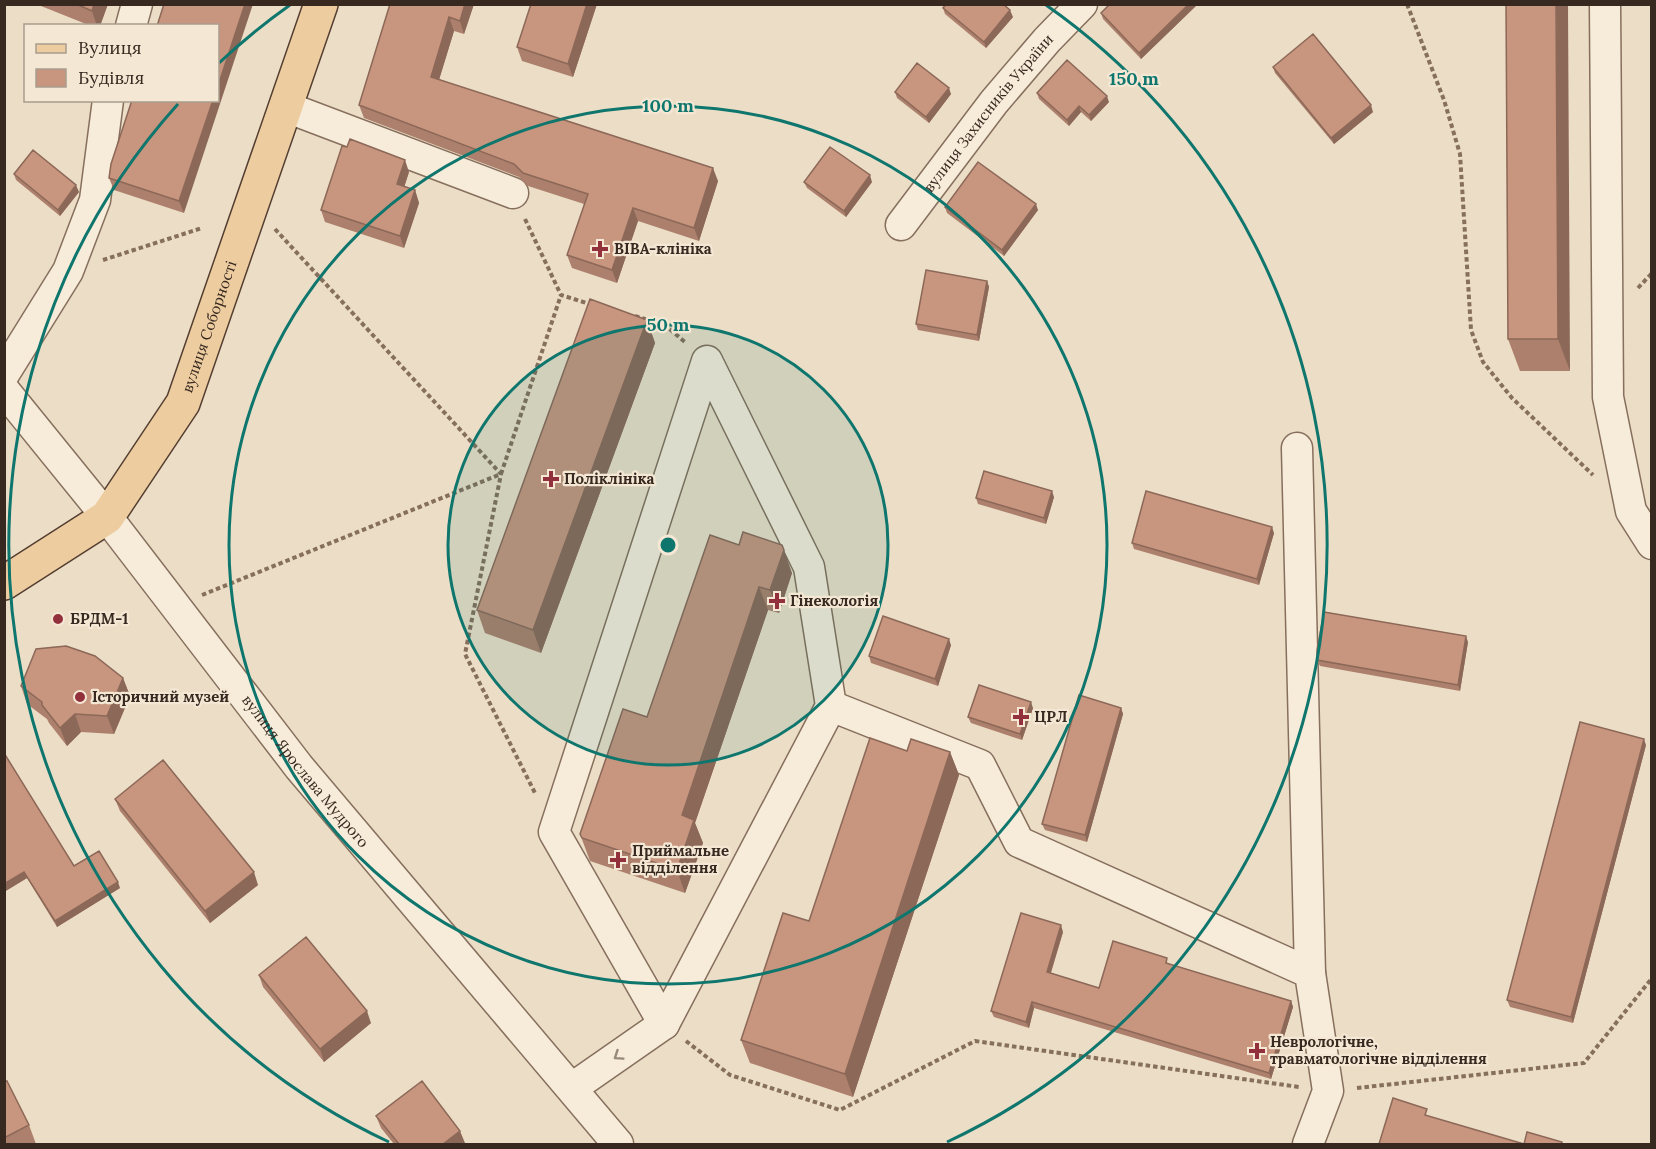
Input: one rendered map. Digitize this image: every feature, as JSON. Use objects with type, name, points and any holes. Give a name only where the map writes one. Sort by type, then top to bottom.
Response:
[{"type":"main road","name":"вулиця Соборності","points":[[4,583],[107,517],[183,403],[321,4]]},
{"type":"street","points":[[131,24],[137,4]]},
{"type":"street","name":"вулиця Захисників України","points":[[901,225],[994,102],[1047,40],[1082,4]]},
{"type":"street","points":[[1605,4],[1608,397],[1631,511],[1652,544]]},
{"type":"street","points":[[4,374],[68,272],[96,200],[108,102]]},
{"type":"street","points":[[286,107],[513,193]]},
{"type":"street","points":[[572,1088],[664,1024],[831,706],[809,567],[707,361]]},
{"type":"street","points":[[664,1024],[554,831],[707,361]]},
{"type":"street","name":"вулиця Ярослава Мудрого","points":[[4,390],[107,517],[300,767],[618,1144]]},
{"type":"street","points":[[1297,448],[1310,973],[1328,1091],[1308,1144]]},
{"type":"street","points":[[831,706],[980,765],[1019,842],[1310,973]]},
{"type":"path","points":[[1407,4],[1444,100],[1460,154],[1471,330],[1483,362],[1512,398],[1597,479]]},
{"type":"path","points":[[513,193],[561,296],[501,474],[465,654],[554,831]]},
{"type":"path","points":[[253,205],[501,474]]},
{"type":"path","points":[[68,272],[202,228]]},
{"type":"path","points":[[561,296],[603,307]]},
{"type":"path","points":[[634,316],[665,325],[707,361]]},
{"type":"path","points":[[176,605],[501,474]]},
{"type":"path","points":[[664,1024],[730,1075],[840,1110],[975,1041],[1328,1091],[1584,1063],[1652,978]]},
{"type":"building","points":[[76,4],[94,4],[92,11]]},
{"type":"building","points":[[164,4],[245,4],[219,83],[219,24],[158,24]]},
{"type":"building","points":[[390,4],[465,4],[460,21],[449,17],[431,77],[713,168],[694,228],[633,208],[612,270],[567,255],[588,194],[523,173],[514,164],[359,105]]},
{"type":"building","points":[[531,4],[587,4],[568,64],[517,47]]},
{"type":"building","points":[[946,4],[1003,4],[1010,10],[984,42],[943,8]]},
{"type":"building","points":[[1110,4],[1189,4],[1139,53],[1101,13]]},
{"type":"building","points":[[1506,4],[1556,4],[1558,339],[1508,339]]},
{"type":"building","points":[[1313,34],[1371,105],[1331,138],[1273,67]]},
{"type":"building","points":[[1067,60],[1107,96],[1089,115],[1079,106],[1067,120],[1037,93]]},
{"type":"building","points":[[917,63],[949,88],[926,117],[895,92]]},
{"type":"building","points":[[131,102],[212,102],[179,201],[109,178],[111,164]]},
{"type":"building","points":[[350,139],[405,160],[397,184],[415,190],[400,236],[321,210],[342,146],[347,147]]},
{"type":"building","points":[[830,147],[870,175],[844,211],[804,182]]},
{"type":"building","points":[[33,150],[76,185],[58,210],[14,174]]},
{"type":"building","points":[[978,162],[1036,204],[1002,250],[945,207]]},
{"type":"building","points":[[926,270],[987,281],[977,335],[916,324]]},
{"type":"building","points":[[590,299],[647,320],[533,630],[477,610]]},
{"type":"building","points":[[984,471],[1052,491],[1044,518],[976,498]]},
{"type":"building","points":[[1146,491],[1272,527],[1257,579],[1132,543]]},
{"type":"building","points":[[743,532],[782,545],[784,550],[770,590],[759,587],[682,815],[694,820],[677,870],[582,838],[580,834],[623,709],[647,717],[710,535],[739,545]]},
{"type":"building","points":[[1324,612],[1466,636],[1458,685],[1317,660]]},
{"type":"building","points":[[883,616],[949,639],[935,679],[869,656]]},
{"type":"building","points":[[66,646],[95,656],[123,678],[107,716],[75,714],[60,728],[42,702],[21,686],[36,649]]},
{"type":"building","points":[[979,685],[1031,702],[1020,734],[968,717]]},
{"type":"building","points":[[1079,695],[1121,708],[1085,835],[1042,824]]},
{"type":"building","points":[[1580,722],[1644,739],[1571,1017],[1507,1000]]},
{"type":"building","points":[[870,738],[907,751],[911,739],[950,752],[845,1074],[741,1040],[783,913],[809,921]]},
{"type":"building","points":[[4,753],[74,866],[99,851],[118,882],[55,921],[24,872],[4,884]]},
{"type":"building","points":[[163,760],[254,872],[205,911],[115,799]]},
{"type":"building","points":[[1021,913],[1061,925],[1047,972],[1099,988],[1113,941],[1167,958],[1166,963],[1291,1001],[1269,1073],[1032,1002],[1026,1022],[991,1011]]},
{"type":"building","points":[[306,937],[367,1011],[320,1049],[259,975]]},
{"type":"building","points":[[7,1081],[29,1125],[4,1138],[4,1082]]},
{"type":"building","points":[[422,1081],[460,1131],[443,1144],[399,1144],[376,1116]]},
{"type":"building","points":[[1393,1098],[1427,1109],[1425,1115],[1524,1144],[1379,1144]]},
{"type":"building","points":[[1527,1132],[1562,1142],[1562,1144],[1524,1144]]},
{"type":"place","name":"ВІВА-клініка","points":[[600,249]]},
{"type":"place","name":"Поліклініка","points":[[551,479]]},
{"type":"place","name":"Гінекологія","points":[[777,601]]},
{"type":"place","name":"БРДМ-1","points":[[58,619]]},
{"type":"place","name":"Історичний музей","points":[[80,697]]},
{"type":"place","name":"ЦРЛ","points":[[1021,717]]},
{"type":"place","name":"Приймальне відділення","points":[[618,860]]},
{"type":"place","name":"Неврологічне, травматологічне відділення","points":[[1257,1051]]}]
